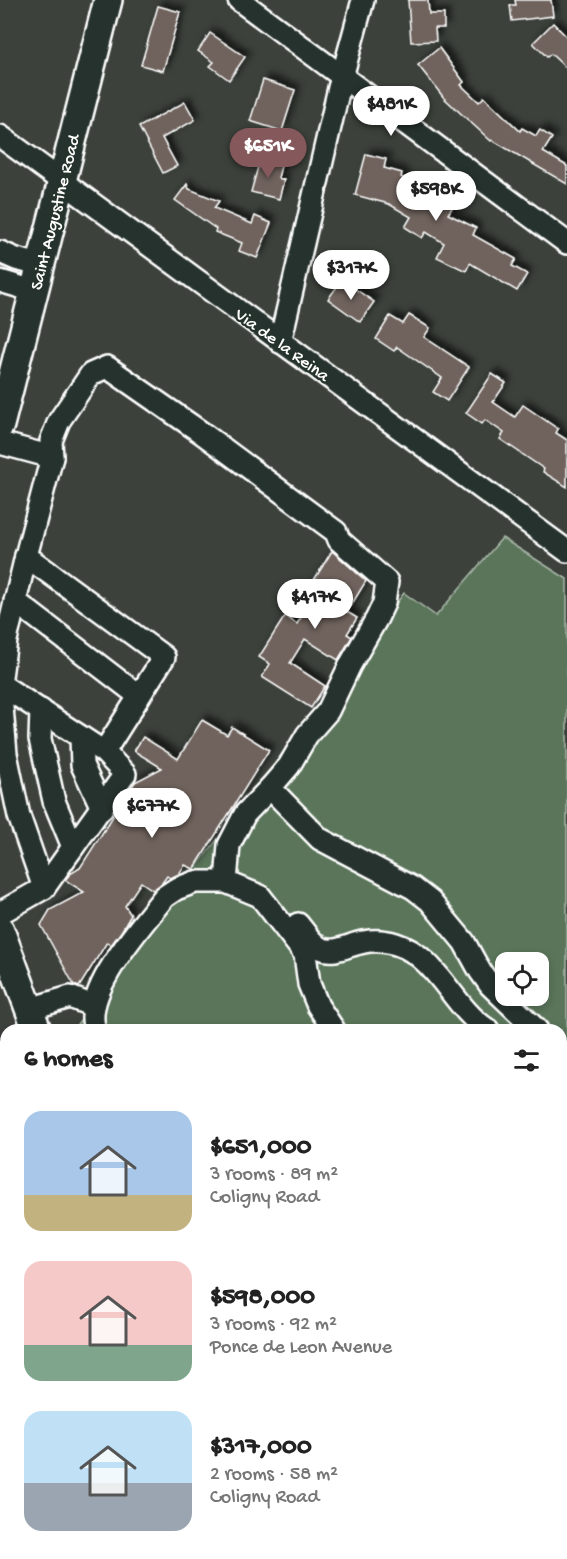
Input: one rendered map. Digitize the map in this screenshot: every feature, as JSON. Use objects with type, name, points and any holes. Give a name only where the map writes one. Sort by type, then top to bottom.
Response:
[{"type":"main road","name":"Saint Augustine Road","points":[[0,425],[108,0]]},
{"type":"main road","points":[[0,928],[33,1020]]},
{"type":"street","points":[[239,0],[567,243]]},
{"type":"street","points":[[280,342],[342,76],[363,0]]},
{"type":"street","name":"Via de la Reina","points":[[0,136],[567,551]]},
{"type":"street","points":[[0,252],[40,265]]},
{"type":"street","points":[[0,281],[34,291]]},
{"type":"street","points":[[44,888],[16,806],[6,754],[0,684],[6,640],[52,457],[51,441],[59,421],[91,374],[107,367],[336,532],[339,540],[387,582],[384,603],[328,711],[307,735],[270,788],[245,814],[229,845],[226,882]]},
{"type":"street","points":[[0,442],[52,457]]},
{"type":"street","points":[[26,556],[164,657],[104,752]]},
{"type":"street","points":[[15,601],[139,696]]},
{"type":"street","points":[[0,684],[104,752],[125,774],[44,888],[0,928]]},
{"type":"street","points":[[41,710],[40,739],[52,790],[73,847]]},
{"type":"street","points":[[81,737],[82,765],[102,808]]},
{"type":"street","points":[[270,788],[320,839],[413,888],[430,901],[464,942],[490,985],[531,1024]]},
{"type":"street","points":[[93,1024],[93,1006],[105,977],[164,897],[176,889],[195,882],[226,882],[260,896],[287,920],[313,951],[309,984],[318,1006],[330,1024]]},
{"type":"street","points":[[313,951],[342,949],[364,941],[397,944],[414,953],[429,966],[470,1017],[480,1024]]},
{"type":"street","points":[[33,1020],[70,997],[93,1006]]},
{"type":"green space","points":[[502,538],[567,579],[567,1024],[77,1024],[404,593],[436,616]]},
{"type":"building","points":[[408,0],[428,0],[429,14],[444,14],[444,28],[435,28],[436,41],[411,42]]},
{"type":"building","points":[[515,0],[551,0],[553,16],[512,21],[510,5],[516,5]]},
{"type":"building","points":[[158,6],[180,12],[163,71],[141,65]]},
{"type":"building","points":[[553,23],[567,37],[567,69],[551,54],[547,57],[533,43]]},
{"type":"building","points":[[210,33],[245,57],[229,80],[210,66],[214,62],[198,51]]},
{"type":"building","points":[[439,48],[464,82],[461,85],[479,102],[484,97],[520,131],[522,128],[536,136],[540,130],[552,138],[543,152],[567,166],[567,184],[491,141],[444,98],[418,65]]},
{"type":"building","points":[[263,80],[295,90],[282,131],[250,121]]},
{"type":"building","points":[[185,102],[195,120],[162,138],[177,166],[163,173],[139,127]]},
{"type":"building","points":[[366,154],[386,159],[384,168],[402,173],[401,177],[439,200],[444,192],[457,200],[448,214],[476,228],[473,235],[516,259],[512,266],[527,274],[517,291],[470,263],[466,271],[437,257],[444,243],[426,232],[422,238],[405,227],[411,217],[389,204],[355,195]]},
{"type":"building","points":[[261,156],[282,162],[278,178],[284,180],[279,199],[251,192]]},
{"type":"building","points":[[187,184],[189,189],[219,201],[214,208],[252,224],[255,216],[271,223],[257,258],[239,251],[242,243],[215,232],[216,229],[175,200]]},
{"type":"building","points":[[342,280],[374,302],[360,322],[328,299]]},
{"type":"building","points":[[409,315],[430,328],[424,337],[469,367],[447,401],[433,392],[442,378],[397,347],[394,351],[376,339],[390,316],[403,324]]},
{"type":"building","points":[[492,374],[506,383],[493,402],[515,417],[523,405],[558,429],[556,433],[567,440],[567,487],[500,439],[504,433],[485,420],[482,424],[466,413]]},
{"type":"building","points":[[332,551],[366,581],[347,612],[357,618],[347,634],[352,637],[338,660],[305,639],[290,663],[325,686],[311,708],[262,677],[270,664],[259,657],[285,616],[297,624],[317,593],[309,588]]},
{"type":"building","points":[[202,720],[227,735],[232,727],[269,750],[194,869],[185,865],[179,874],[170,878],[167,876],[153,890],[141,882],[125,906],[131,915],[121,932],[111,945],[107,942],[79,987],[74,985],[41,925],[50,910],[84,892],[65,880],[80,868],[135,782],[162,768],[134,751],[143,737],[178,759]]}]
